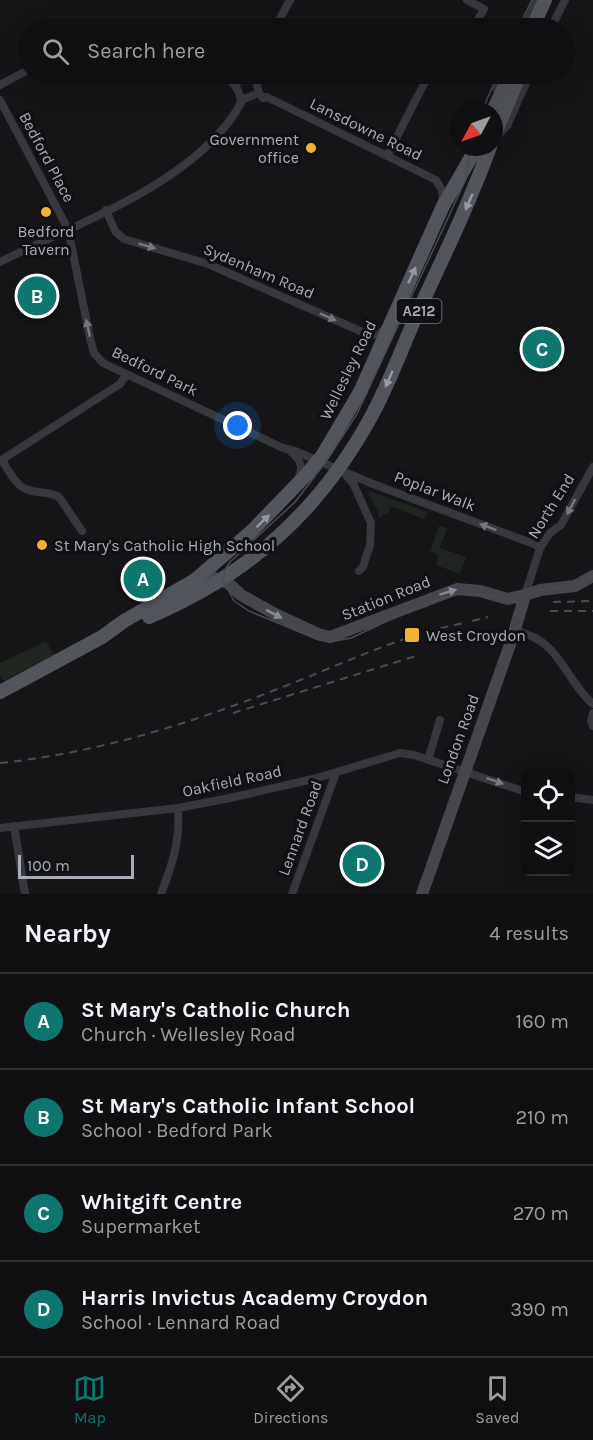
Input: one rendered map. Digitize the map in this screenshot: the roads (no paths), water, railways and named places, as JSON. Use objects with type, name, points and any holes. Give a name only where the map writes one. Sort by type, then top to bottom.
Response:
[{"type":"main road","points":[[536,18],[545,0]]},
{"type":"main road","points":[[545,18],[553,0]]},
{"type":"main road","points":[[497,102],[506,84]]},
{"type":"main road","points":[[503,116],[516,84]]},
{"type":"main road","name":"Wellesley Road","points":[[111,631],[203,574],[253,530],[318,460],[360,392],[442,206],[472,156]]},
{"type":"main road","name":"Wellesley Road","points":[[0,692],[111,631],[229,584],[255,557],[296,521],[341,471],[378,404],[472,195],[487,156]]},
{"type":"street","points":[[280,18],[290,0]]},
{"type":"street","points":[[467,0],[484,9],[479,18]]},
{"type":"street","points":[[529,18],[537,0]]},
{"type":"street","points":[[556,18],[565,0]]},
{"type":"street","points":[[0,85],[18,75]]},
{"type":"street","points":[[232,84],[236,87],[241,100]]},
{"type":"street","points":[[236,87],[240,84]]},
{"type":"street","points":[[0,262],[106,210],[181,169],[214,138],[237,110],[241,100],[258,89],[257,84]]},
{"type":"street","points":[[387,156],[424,84]]},
{"type":"street","points":[[490,102],[498,84]]},
{"type":"street","points":[[503,130],[507,126],[526,84]]},
{"type":"street","name":"Lansdowne Road","points":[[258,89],[263,98],[267,97],[439,182],[442,190],[442,206]]},
{"type":"street","name":"Bedford Place","points":[[0,100],[68,229]]},
{"type":"street","name":"Sydenham Road","points":[[106,210],[115,231],[127,240],[208,264],[367,334],[378,334],[387,328]]},
{"type":"street","name":"Bedford Park","points":[[68,229],[92,345],[100,361],[288,450],[318,460]]},
{"type":"street","points":[[82,531],[59,497],[24,488],[17,483],[1,460],[115,385],[120,384],[122,373]]},
{"type":"street","points":[[288,450],[298,458],[302,466],[300,476],[292,490]]},
{"type":"street","name":"Poplar Walk","points":[[318,460],[540,548]]},
{"type":"street","name":"North End","points":[[525,596],[540,548],[550,534],[561,525],[593,467]]},
{"type":"street","points":[[341,471],[353,483],[371,523],[370,545],[363,567],[359,571]]},
{"type":"street","name":"Station Road","points":[[203,574],[229,584],[249,601],[304,628],[330,637],[456,589],[480,591],[508,599],[540,590],[575,586],[593,576]]},
{"type":"street","name":"London Road","points":[[422,894],[525,596]]},
{"type":"street","points":[[515,630],[544,643],[580,691],[593,704]]},
{"type":"street","points":[[593,713],[593,726]]},
{"type":"street","points":[[428,760],[440,720]]},
{"type":"street","name":"Oakfield Road","points":[[0,828],[178,808],[251,794],[336,773],[400,753],[414,755],[521,791]]},
{"type":"street","name":"Lennard Road","points":[[292,894],[336,773]]},
{"type":"street","points":[[575,798],[593,800]]},
{"type":"street","points":[[161,894],[177,846],[178,808]]},
{"type":"street","points":[[14,826],[24,894]]},
{"type":"tram line","points":[[523,18],[532,0]]},
{"type":"tram line","points":[[486,102],[494,84]]},
{"type":"tram line","points":[[469,156],[466,179],[357,414],[325,463],[295,502],[230,562],[223,580],[234,601],[249,611],[319,640],[330,642],[351,638],[419,606],[454,594],[475,594],[511,599],[540,590],[575,586],[593,576]]},
{"type":"railway","points":[[553,602],[593,601]]},
{"type":"railway","points":[[550,611],[593,611]]},
{"type":"railway","points":[[472,621],[488,617]]},
{"type":"railway","points":[[0,763],[72,752],[177,725],[212,714],[394,643],[464,623]]},
{"type":"railway","points":[[233,713],[419,655]]},
{"type":"place","name":"Government office","points":[[311,148]]},
{"type":"place","name":"Bedford Tavern","points":[[46,212]]},
{"type":"place","name":"St Mary's Catholic Infant School","points":[[37,296]]},
{"type":"place","name":"Whitgift Centre","points":[[542,349]]},
{"type":"place","name":"St Mary's Catholic High School","points":[[42,545]]},
{"type":"place","name":"St Mary's Catholic Church","points":[[143,579]]},
{"type":"place","name":"West Croydon","points":[[412,635]]},
{"type":"place","name":"Harris Invictus Academy Croydon","points":[[362,864]]}]
